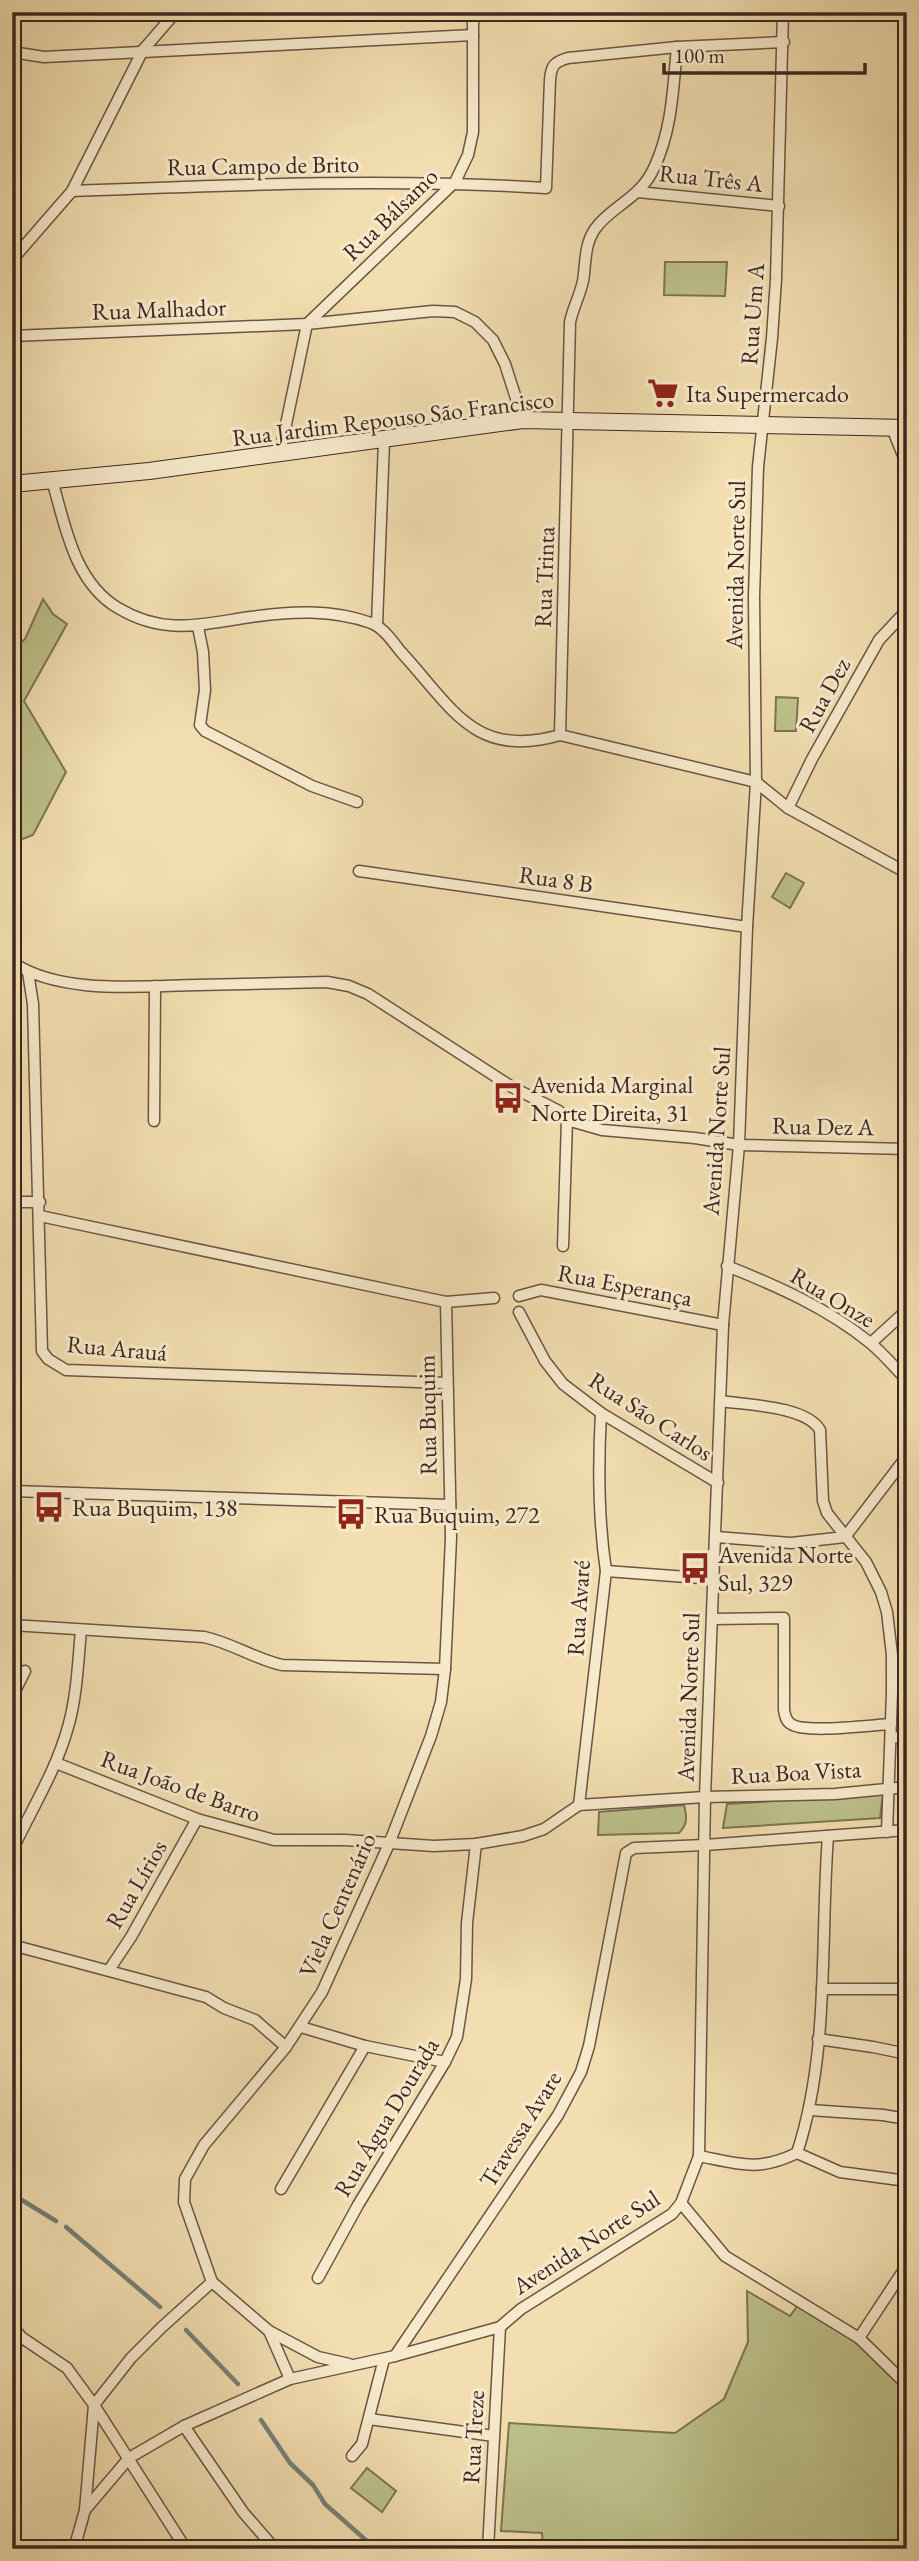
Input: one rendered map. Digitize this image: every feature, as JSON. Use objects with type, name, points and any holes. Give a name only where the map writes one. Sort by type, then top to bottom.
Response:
[{"type":"street","points":[[12,260],[72,191],[143,50],[176,12]]},
{"type":"street","name":"Rua Bálsamo","points":[[307,324],[455,183],[468,155],[473,132],[473,12]]},
{"type":"street","name":"Rua Um A","points":[[762,424],[772,338],[779,206],[783,12]]},
{"type":"street","points":[[12,52],[44,57],[473,35]]},
{"type":"street","points":[[677,47],[784,42]]},
{"type":"street","name":"Rua Campo de Brito","points":[[72,191],[455,183],[546,188],[551,68],[556,61],[677,47]]},
{"type":"street","name":"Rua Trinta","points":[[560,735],[570,322],[582,282],[588,242],[596,228],[638,192],[654,169],[672,109],[677,47]]},
{"type":"street","name":"Rua Três A","points":[[638,192],[779,206]]},
{"type":"street","name":"Rua Malhador","points":[[12,336],[307,324],[433,311],[455,312],[475,322],[493,340],[505,364],[523,420]]},
{"type":"street","points":[[281,453],[307,324]]},
{"type":"street","name":"Rua Jardim Repouso São Francisco","points":[[12,484],[149,471],[523,420],[899,428]]},
{"type":"street","name":"Avenida Norte Sul","points":[[85,2510],[129,2458],[184,2426],[290,2379],[390,2357],[500,2327],[521,2309],[673,2214],[681,2203],[699,2156],[705,1797],[723,1325],[739,1145],[755,782],[755,539],[762,424]]},
{"type":"street","points":[[899,428],[907,465]]},
{"type":"street","points":[[377,625],[384,441]]},
{"type":"street","points":[[52,480],[73,551],[85,576],[98,593],[115,607],[137,619],[163,627],[198,627],[261,616],[312,612],[348,615],[377,625],[452,710],[470,727],[486,736],[520,742],[540,741],[560,735],[755,782],[788,808],[907,873]]},
{"type":"street","name":"Rua Dez","points":[[788,808],[812,759],[879,640],[907,610]]},
{"type":"street","points":[[198,627],[205,690],[200,725],[205,731],[312,786],[357,802]]},
{"type":"street","name":"Rua 8 B","points":[[359,871],[747,927]]},
{"type":"street","name":"Rua Dez A","points":[[12,962],[28,972],[61,981],[105,986],[327,982],[349,986],[368,993],[512,1087],[559,1111],[567,1119],[602,1130],[695,1138],[739,1145],[907,1149]]},
{"type":"street","name":"Rua Arauá","points":[[28,972],[33,1004],[42,1351],[48,1360],[66,1370],[447,1384]]},
{"type":"street","points":[[154,1121],[155,986]]},
{"type":"street","points":[[563,1246],[567,1119]]},
{"type":"street","points":[[12,1202],[40,1202]]},
{"type":"street","points":[[40,1216],[446,1302],[494,1298]]},
{"type":"street","name":"Rua Onze","points":[[727,1266],[804,1300],[872,1343],[907,1380]]},
{"type":"street","name":"Rua Esperança","points":[[519,1296],[541,1290],[723,1325]]},
{"type":"street","name":"Rua Buquim","points":[[12,1491],[450,1505],[446,1302]]},
{"type":"street","points":[[872,1343],[907,1310]]},
{"type":"street","name":"Rua São Carlos","points":[[519,1312],[552,1372],[601,1413],[718,1483]]},
{"type":"street","points":[[721,1401],[796,1413],[815,1423],[821,1441],[823,1501],[827,1513],[866,1562],[881,1592],[887,1612],[892,1655],[887,1832]]},
{"type":"street","name":"Rua Avaré","points":[[579,1805],[606,1571],[600,1535],[598,1488],[601,1413]]},
{"type":"street","points":[[716,1537],[791,1543],[845,1537],[907,1456]]},
{"type":"street","name":"Viela Centenário","points":[[212,2282],[184,2202],[185,2179],[204,2145],[301,2027],[322,1992],[389,1844],[441,1702],[451,1577],[450,1505]]},
{"type":"street","points":[[606,1571],[714,1579]]},
{"type":"street","points":[[713,1619],[783,1618],[784,1710],[790,1724],[798,1728],[814,1729],[891,1724]]},
{"type":"street","points":[[12,1625],[204,1637],[219,1640],[261,1660],[282,1665],[445,1669]]},
{"type":"street","points":[[12,1851],[56,1763],[68,1727],[75,1699],[81,1630]]},
{"type":"street","points":[[12,1697],[25,1671]]},
{"type":"street","points":[[891,1737],[907,1738]]},
{"type":"street","name":"Rua João de Barro","points":[[56,1763],[197,1819],[274,1840],[476,1844],[523,1836],[544,1829],[579,1805]]},
{"type":"street","name":"Rua Boa Vista","points":[[579,1805],[705,1797],[835,1794],[907,1787]]},
{"type":"street","name":"Rua Lírios","points":[[109,1970],[131,1937],[197,1819]]},
{"type":"street","points":[[705,1845],[907,1830]]},
{"type":"street","points":[[797,2153],[810,2110],[818,2039],[828,1836]]},
{"type":"street","name":"Rua Água Dourada","points":[[318,2278],[358,2204],[445,2062],[457,2037],[466,1979],[467,1923],[476,1844]]},
{"type":"street","name":"Travessa Avare","points":[[390,2357],[558,2115],[581,2072],[589,2046],[626,1853],[634,1848],[705,1845]]},
{"type":"street","points":[[12,1945],[213,2001],[255,2020],[286,2047]]},
{"type":"street","points":[[822,1989],[907,1989]]},
{"type":"street","points":[[301,2027],[365,2046],[445,2062]]},
{"type":"street","points":[[818,2039],[907,2054]]},
{"type":"street","points":[[281,2189],[365,2046]]},
{"type":"street","points":[[810,2110],[907,2119]]},
{"type":"street","points":[[699,2156],[753,2166],[768,2165],[797,2153],[839,2172],[907,2181]]},
{"type":"street","points":[[681,2203],[725,2256],[859,2338],[907,2385]]},
{"type":"street","points":[[859,2338],[907,2265]]},
{"type":"street","points":[[94,2405],[131,2358],[212,2282],[269,2331],[318,2357],[354,2365]]},
{"type":"street","name":"Rua Treze","points":[[488,2549],[500,2327]]},
{"type":"street","points":[[269,2331],[290,2379]]},
{"type":"street","points":[[12,2359],[16,2332],[67,2368],[129,2458],[186,2549]]},
{"type":"street","points":[[352,2456],[362,2444],[390,2357]]},
{"type":"street","name":"Avenida Norte Sul","points":[[74,2549],[85,2510],[94,2405]]},
{"type":"street","points":[[369,2418],[494,2436]]},
{"type":"street","points":[[184,2426],[243,2512],[275,2549]]},
{"type":"green space","points":[[665,262],[727,262],[725,296],[664,295]]},
{"type":"green space","points":[[43,599],[53,614],[67,624],[24,701],[66,772],[33,835],[12,843],[12,650],[25,639]]},
{"type":"green space","points":[[776,697],[798,698],[796,731],[775,731]]},
{"type":"green space","points":[[786,873],[804,883],[790,908],[772,897]]},
{"type":"green space","points":[[883,1794],[880,1818],[723,1828],[727,1804]]},
{"type":"green space","points":[[684,1805],[686,1820],[679,1833],[598,1835],[599,1812]]},
{"type":"green space","points":[[747,2291],[790,2316],[798,2305],[858,2341],[907,2391],[907,2549],[543,2549],[542,2533],[501,2531],[509,2423],[675,2433],[724,2399],[748,2342]]},
{"type":"green space","points":[[367,2468],[396,2491],[382,2512],[351,2488]]},
{"type":"waterway","points":[[12,2194],[56,2221]]},
{"type":"waterway","points":[[66,2227],[160,2307]]},
{"type":"waterway","points":[[186,2330],[238,2384]]},
{"type":"waterway","points":[[261,2420],[290,2463],[313,2485],[325,2504],[376,2549]]},
{"type":"place","name":"Ita Supermercado","points":[[663,393]]},
{"type":"place","name":"Avenida Marginal Norte Direita, 31","points":[[508,1098]]},
{"type":"place","name":"Rua Buquim, 138","points":[[49,1507]]},
{"type":"place","name":"Rua Buquim, 272","points":[[351,1514]]},
{"type":"place","name":"Avenida Norte Sul, 329","points":[[695,1568]]}]
